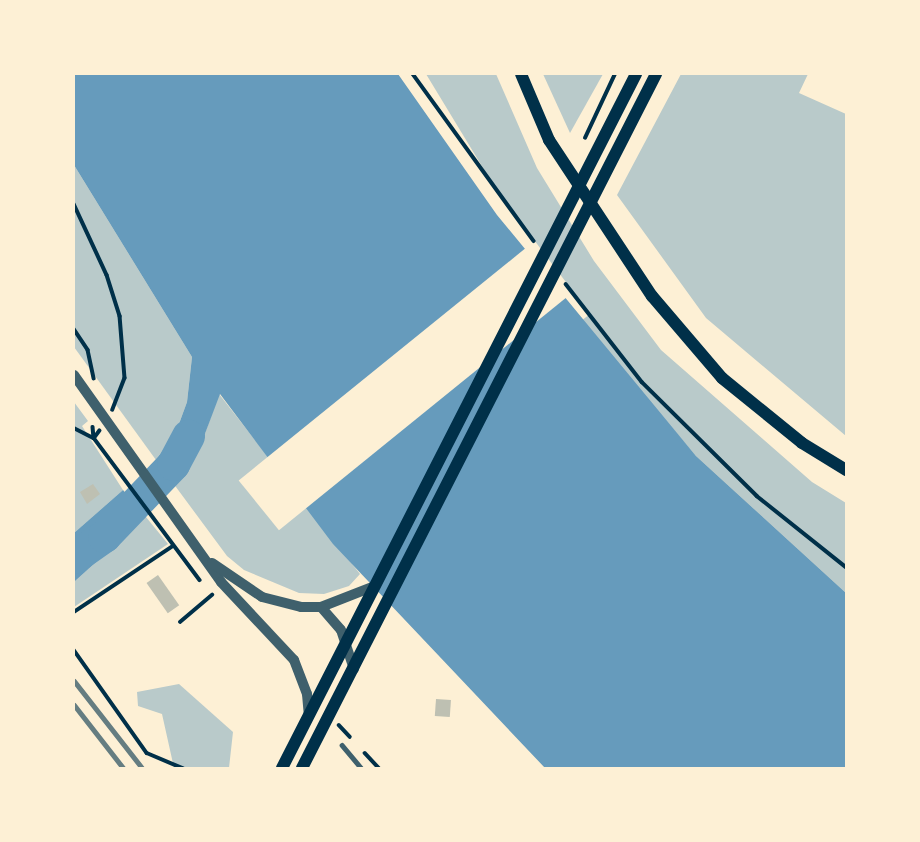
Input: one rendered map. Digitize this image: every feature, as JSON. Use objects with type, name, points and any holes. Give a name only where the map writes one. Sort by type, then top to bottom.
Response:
[{"type":"main road","points":[[521,74],[549,140],[652,296],[722,377],[802,443],[846,470]]},
{"type":"main road","points":[[282,768],[636,74]]},
{"type":"main road","points":[[302,768],[656,74]]},
{"type":"street","points":[[74,375],[221,582],[294,660],[307,694],[309,716]]},
{"type":"street","points":[[207,560],[262,597],[320,607],[375,586]]},
{"type":"street","points":[[320,607],[346,643],[354,669]]},
{"type":"lane","points":[[342,745],[362,768]]},
{"type":"path","points":[[414,74],[539,247]]},
{"type":"path","points":[[74,204],[107,275],[120,316],[125,378],[120,400],[107,419]]},
{"type":"path","points":[[559,274],[642,382],[757,496],[846,567]]},
{"type":"path","points":[[74,428],[94,438],[100,429]]},
{"type":"path","points":[[74,612],[173,546],[122,477]]},
{"type":"path","points":[[180,622],[212,595]]},
{"type":"path","points":[[74,650],[147,753],[183,768]]},
{"type":"shaded area","points":[[426,74],[496,74],[537,168],[594,261],[661,350],[812,482],[846,503],[846,593],[696,456],[581,321],[590,314],[497,191]]},
{"type":"shaded area","points":[[543,74],[603,74],[570,133]]},
{"type":"shaded area","points":[[681,74],[808,74],[799,93],[846,114],[846,436],[706,318],[617,195]]},
{"type":"shaded area","points":[[74,165],[192,357],[187,402],[176,432],[156,460],[74,347]]},
{"type":"shaded area","points":[[219,394],[360,574],[349,586],[324,594],[299,593],[244,570],[227,556],[173,483],[203,439]]},
{"type":"shaded area","points":[[74,402],[88,421],[82,426],[123,490],[74,533]]},
{"type":"shaded area","points":[[146,517],[168,544],[74,607],[74,582]]},
{"type":"shaded area","points":[[179,684],[233,732],[229,768],[174,768],[162,714],[138,706],[137,692]]},
{"type":"water","points":[[74,74],[398,74],[497,215],[696,456],[846,593],[846,768],[545,768],[333,544],[220,394],[203,439],[173,483],[156,460],[176,432],[187,402],[192,357],[74,165]]},
{"type":"water","points":[[123,490],[146,517],[74,582],[74,533]]},
{"type":"pier","points":[[527,247],[567,297],[279,530],[239,480]]},
{"type":"building","points":[[93,484],[100,494],[87,504],[80,492]]},
{"type":"building","points":[[158,575],[179,605],[168,613],[147,583]]},
{"type":"building","points":[[436,699],[451,700],[450,717],[435,716]]},
{"type":"waterway","points":[[74,557],[104,536],[173,464],[188,436]]},
{"type":"railway","points":[[74,681],[142,768]]},
{"type":"railway","points":[[74,705],[123,768]]}]
